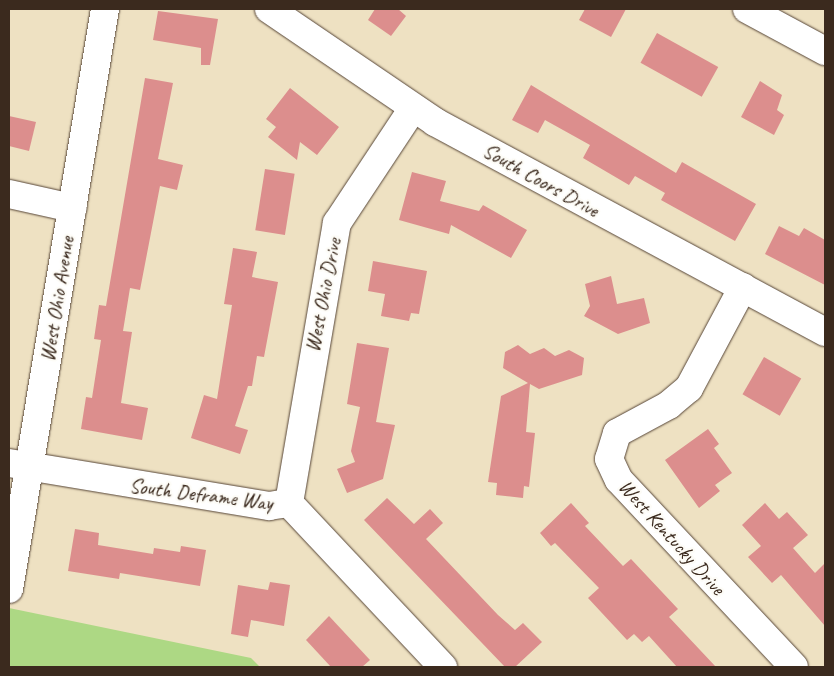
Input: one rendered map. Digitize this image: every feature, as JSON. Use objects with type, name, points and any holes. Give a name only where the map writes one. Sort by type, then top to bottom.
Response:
[{"type":"street","name":"West Ohio Avenue","points":[[9,589],[19,465],[72,208],[105,9]]},
{"type":"street","name":"South Coors Drive","points":[[269,9],[413,108],[825,332]]},
{"type":"street","points":[[747,9],[825,51]]},
{"type":"street","name":"West Ohio Drive","points":[[289,503],[337,223],[413,108]]},
{"type":"street","points":[[9,194],[72,208]]},
{"type":"street","name":"West Kentucky Drive","points":[[743,287],[689,388],[669,405],[617,434],[609,459],[619,480],[794,667]]},
{"type":"street","name":"South Deframe Way","points":[[19,465],[269,506],[289,503],[443,667]]},
{"type":"green space","points":[[9,608],[251,658],[260,667],[9,667]]},
{"type":"building","points":[[375,9],[398,9],[406,16],[391,36],[368,20]]},
{"type":"building","points":[[585,9],[626,9],[611,37],[579,20]]},
{"type":"building","points":[[158,11],[218,19],[210,65],[201,65],[201,48],[153,40]]},
{"type":"building","points":[[657,33],[718,67],[702,97],[641,63]]},
{"type":"building","points":[[145,78],[173,83],[158,159],[183,165],[177,190],[160,186],[140,290],[130,288],[123,331],[132,332],[121,403],[148,408],[142,440],[81,429],[86,397],[92,398],[101,340],[94,339],[99,305],[106,306]]},
{"type":"building","points":[[760,81],[782,95],[777,110],[784,115],[774,135],[741,117]]},
{"type":"building","points":[[531,85],[676,173],[682,162],[756,204],[735,241],[661,200],[665,193],[635,176],[629,185],[583,158],[590,145],[545,120],[538,133],[512,120]]},
{"type":"building","points":[[290,88],[339,127],[317,155],[300,142],[297,160],[268,137],[276,127],[266,119]]},
{"type":"building","points":[[9,116],[36,122],[29,151],[9,146]]},
{"type":"building","points":[[265,169],[295,174],[285,235],[255,230]]},
{"type":"building","points":[[412,172],[446,181],[440,201],[479,211],[483,205],[527,230],[511,258],[451,225],[449,234],[399,220]]},
{"type":"building","points":[[779,226],[799,236],[804,228],[825,240],[825,285],[765,254]]},
{"type":"building","points":[[233,248],[257,252],[252,277],[278,282],[264,357],[257,356],[252,386],[248,386],[235,426],[248,430],[240,454],[191,438],[204,395],[217,399],[232,305],[224,304]]},
{"type":"building","points":[[373,261],[427,271],[419,314],[411,313],[409,321],[381,316],[385,294],[368,291]]},
{"type":"building","points":[[611,276],[617,304],[644,298],[650,323],[618,334],[584,316],[590,306],[585,284]]},
{"type":"building","points":[[357,343],[389,348],[376,422],[395,425],[383,479],[347,493],[337,469],[355,462],[351,451],[360,407],[347,404]]},
{"type":"building","points":[[518,345],[530,354],[544,348],[555,356],[569,350],[584,358],[582,375],[539,389],[530,384],[526,432],[535,433],[529,487],[524,486],[523,498],[496,495],[497,483],[488,482],[501,396],[528,383],[503,368],[505,352]]},
{"type":"building","points":[[764,357],[801,378],[780,416],[742,394]]},
{"type":"building","points":[[708,429],[719,444],[714,448],[732,473],[715,485],[720,491],[699,508],[665,460]]},
{"type":"building","points":[[387,498],[414,524],[430,509],[443,523],[426,539],[498,615],[515,630],[523,623],[542,642],[515,667],[505,667],[364,520]]},
{"type":"building","points":[[571,503],[589,523],[585,526],[623,566],[631,559],[678,609],[669,617],[716,667],[677,667],[649,636],[642,642],[634,634],[627,640],[588,598],[599,588],[555,543],[551,546],[540,533]]},
{"type":"building","points":[[765,503],[779,519],[787,512],[808,535],[793,548],[815,573],[825,563],[825,626],[781,575],[772,583],[748,557],[761,546],[742,525]]},
{"type":"building","points":[[75,529],[99,533],[98,545],[153,554],[154,548],[180,552],[181,546],[206,550],[200,586],[120,573],[119,579],[68,571]]},
{"type":"building","points":[[270,582],[290,585],[284,626],[251,620],[248,637],[231,634],[238,585],[268,590]]},
{"type":"building","points":[[329,616],[370,660],[362,667],[331,667],[306,640]]}]
